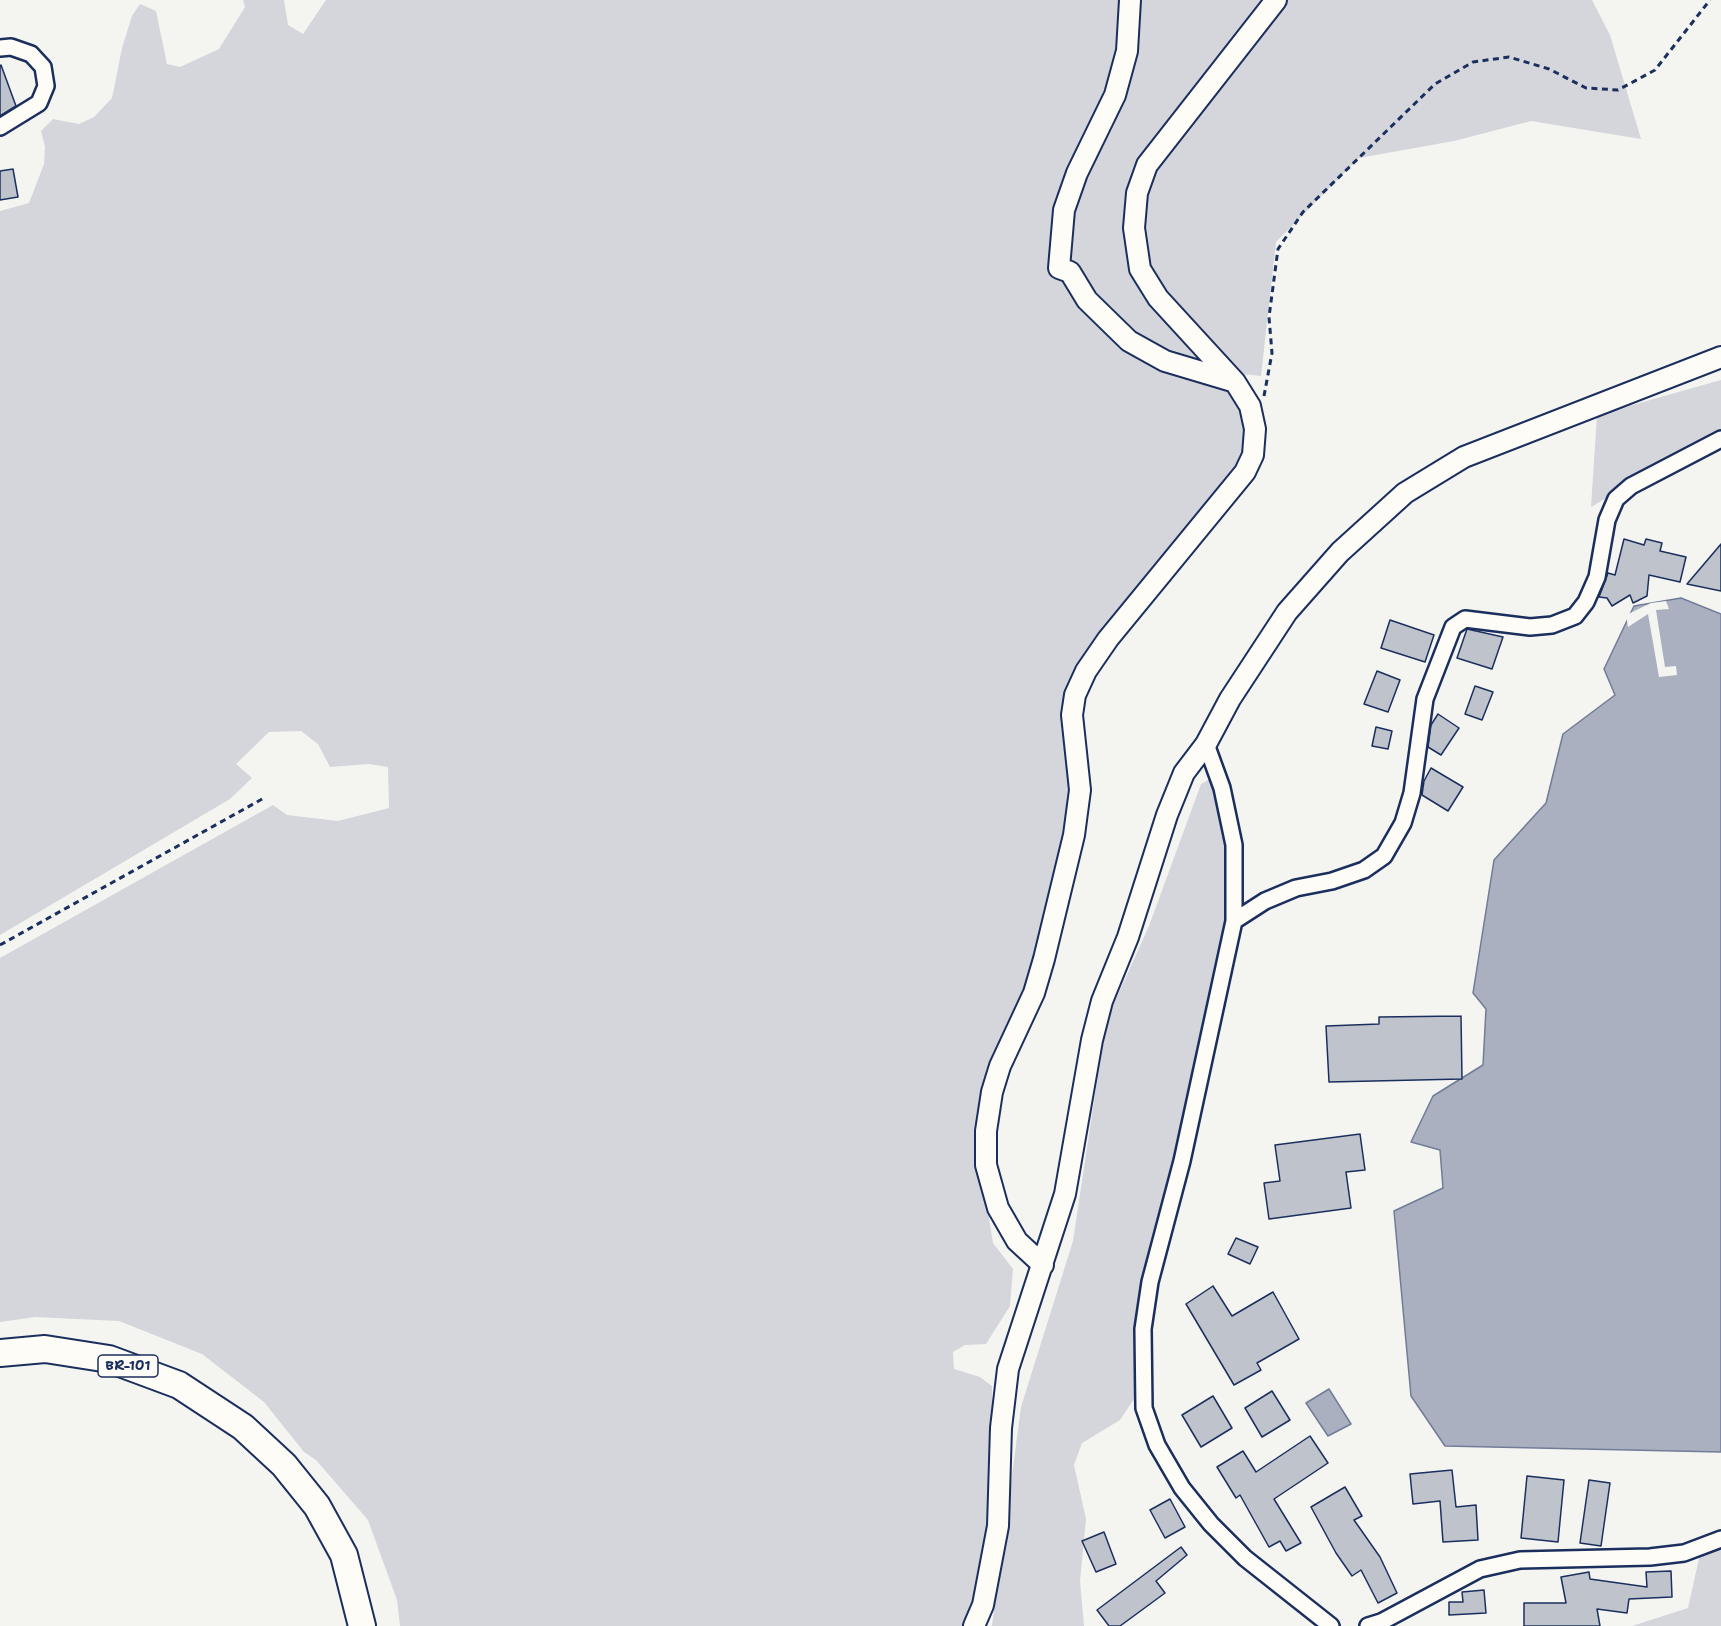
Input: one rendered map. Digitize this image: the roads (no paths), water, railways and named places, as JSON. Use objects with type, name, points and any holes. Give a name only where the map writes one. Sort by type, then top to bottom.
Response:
[{"type":"highway","name":"BR-101","points":[[0,1353],[45,1349],[109,1359],[179,1385],[243,1427],[284,1466],[317,1506],[344,1555],[362,1626]]},
{"type":"street","points":[[1130,0],[1127,51],[1115,95],[1077,173],[1064,210],[1059,268],[1070,272],[1087,300],[1129,341],[1165,361],[1235,382]]},
{"type":"street","points":[[1043,1265],[1017,1241],[998,1208],[986,1166],[986,1131],[992,1092],[1000,1066],[1034,993],[1074,835],[1080,790],[1072,716],[1075,695],[1086,671],[1108,639],[1245,472],[1253,455],[1255,429],[1250,406],[1235,382],[1158,298],[1140,269],[1134,228],[1137,193],[1147,165],[1276,0]]},
{"type":"street","points":[[0,48],[11,47],[31,54],[43,67],[46,86],[39,103],[0,127]]},
{"type":"street","points":[[974,1626],[984,1605],[998,1526],[1002,1428],[1008,1369],[1065,1194],[1092,1041],[1102,1001],[1128,937],[1167,815],[1184,773],[1206,744],[1230,699],[1287,612],[1340,552],[1405,493],[1464,458],[1721,357]]},
{"type":"street","points":[[1234,921],[1264,901],[1296,888],[1332,881],[1364,870],[1384,856],[1403,823],[1412,793],[1425,699],[1454,627],[1465,619],[1530,627],[1552,626],[1575,616],[1586,602],[1597,577],[1607,520],[1616,499],[1631,486],[1721,439]]},
{"type":"street","points":[[1206,744],[1222,788],[1234,845],[1234,921],[1182,1161],[1150,1282],[1143,1329],[1144,1408],[1157,1445],[1182,1488],[1211,1524],[1245,1558],[1331,1626]]},
{"type":"street","points":[[1368,1626],[1381,1622],[1480,1569],[1520,1560],[1650,1557],[1684,1553],[1721,1539]]},
{"type":"water","points":[[1681,598],[1721,614],[1721,1452],[1445,1446],[1411,1396],[1394,1211],[1443,1188],[1440,1150],[1411,1142],[1433,1096],[1483,1065],[1486,1009],[1473,993],[1494,860],[1546,803],[1563,734],[1615,695],[1604,669],[1634,606]]},
{"type":"water","points":[[1329,1389],[1351,1424],[1328,1436],[1306,1403]]}]
